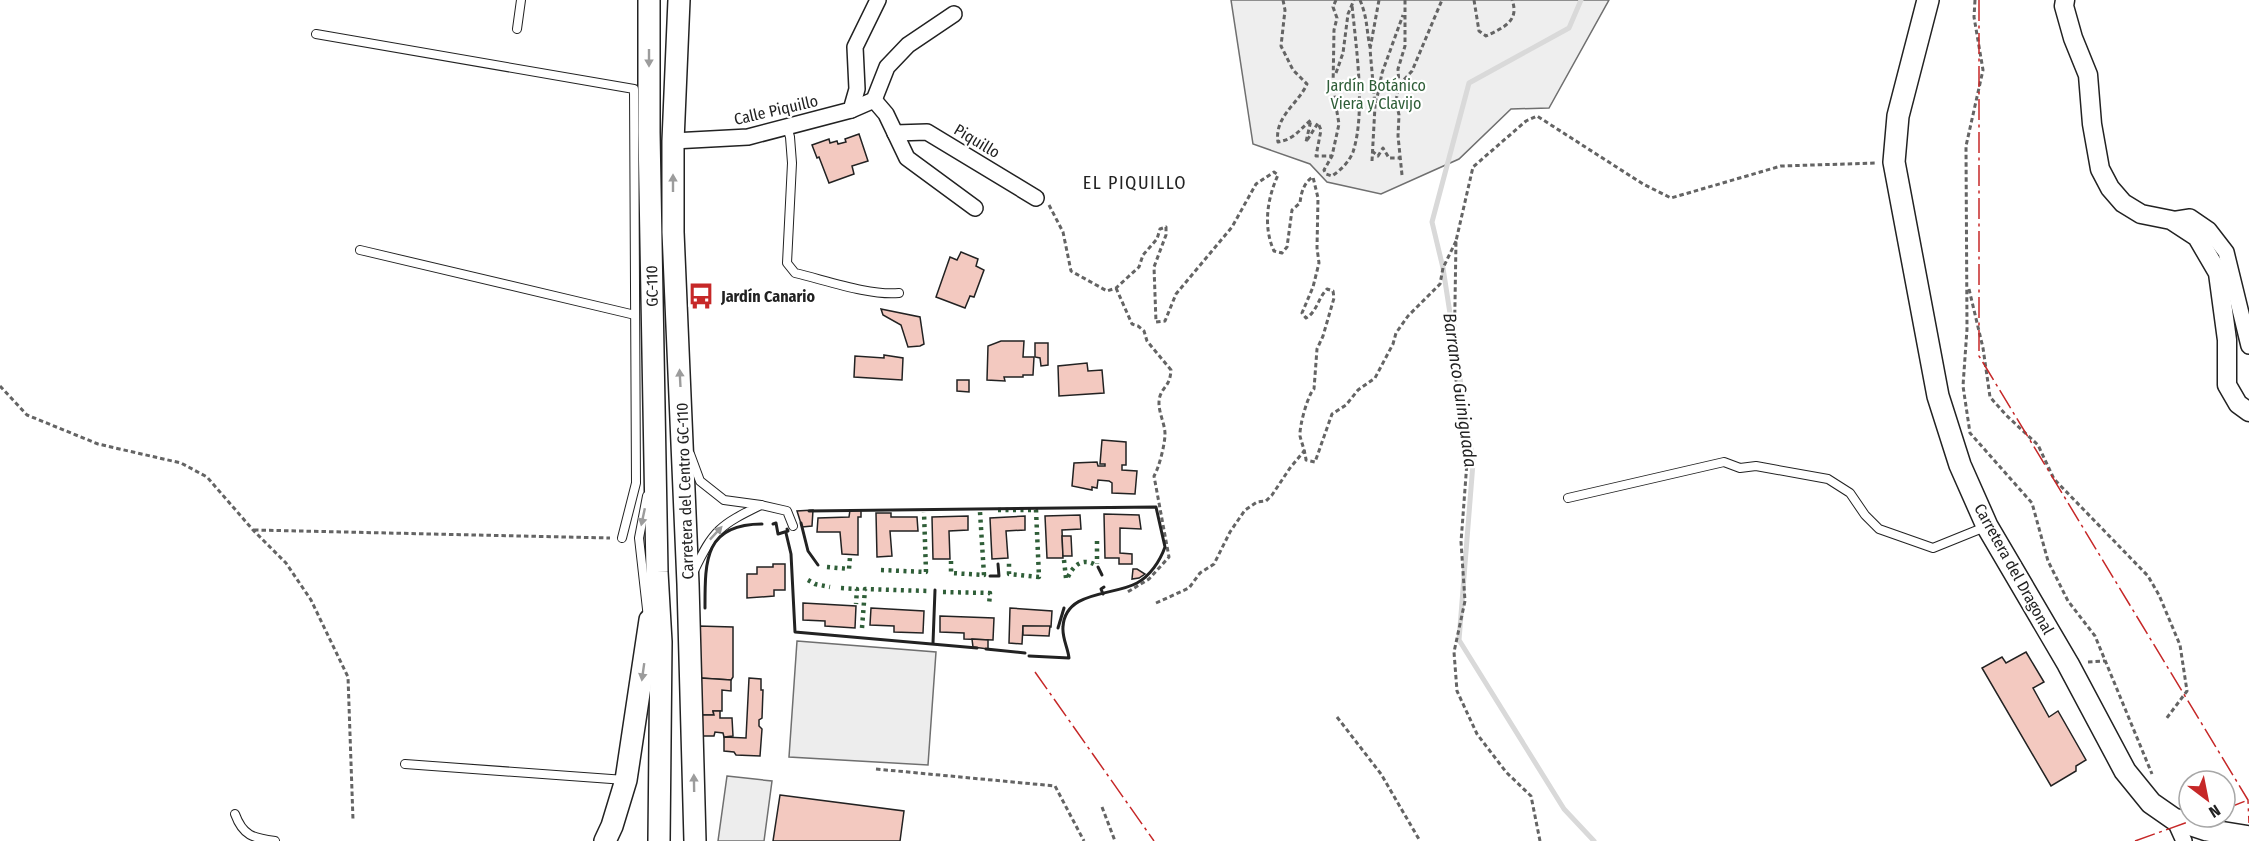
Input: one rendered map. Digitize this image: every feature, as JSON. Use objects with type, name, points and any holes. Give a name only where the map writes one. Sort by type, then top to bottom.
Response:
[{"type":"main road","name":"GC-110","points":[[649,0],[649,132],[657,572]]},
{"type":"main road","name":"GC-110","points":[[673,141],[679,0]]},
{"type":"main road","name":"Carretera del Dragonal","points":[[1928,0],[1898,116],[1894,162],[1938,396],[1960,465],[1987,526],[2068,664],[2125,771],[2151,803],[2174,819],[2207,830],[2249,837]]},
{"type":"main road","name":"Carretera del Centro GC-110","points":[[673,141],[673,232],[683,433],[695,841]]},
{"type":"main road","name":"Carretera del Centro GC-110","points":[[657,572],[661,642],[659,841]]},
{"type":"main road","points":[[605,841],[626,780],[657,572]]},
{"type":"street","points":[[851,110],[857,89],[855,47],[879,0]]},
{"type":"street","points":[[2065,0],[2064,6],[2073,38],[2088,75],[2092,124],[2100,169],[2110,188],[2122,203],[2140,214],[2171,220],[2190,217],[2209,230],[2226,252],[2249,346]]},
{"type":"street","points":[[954,14],[908,45],[887,67],[874,100],[886,114],[907,158],[975,208]]},
{"type":"street","name":"Calle Piquillo","points":[[673,141],[748,137],[851,110],[874,100]]},
{"type":"street","name":"Piquillo","points":[[894,133],[927,132],[1036,198]]},
{"type":"street","points":[[2171,220],[2197,237],[2218,273],[2227,340],[2227,385],[2238,404],[2249,412]]},
{"type":"street","points":[[2174,819],[2184,841]]},
{"type":"lane","points":[[518,29],[521,0]]},
{"type":"lane","points":[[316,34],[634,89],[636,483],[622,538]]},
{"type":"lane","points":[[787,127],[792,164],[787,251],[789,268],[795,273],[870,291],[899,293]]},
{"type":"lane","points":[[360,250],[635,315]]},
{"type":"lane","points":[[683,433],[700,481],[724,500],[787,510],[792,526]]},
{"type":"lane","points":[[649,628],[639,538],[655,460]]},
{"type":"lane","points":[[1568,498],[1724,462],[1740,468],[1756,466],[1828,479],[1850,493],[1865,515],[1879,529],[1933,548],[1987,526]]},
{"type":"lane","points":[[688,584],[707,543],[727,521],[761,506]]},
{"type":"lane","points":[[405,764],[626,780]]},
{"type":"lane","points":[[235,814],[240,827],[254,838],[275,841]]},
{"type":"path","points":[[1283,0],[1285,10],[1281,46],[1293,70],[1307,84],[1278,126],[1278,142],[1285,141],[1301,132],[1311,120],[1306,142],[1318,123],[1321,130],[1316,156],[1332,156]]},
{"type":"path","points":[[1336,0],[1333,7],[1337,18],[1334,30],[1334,88],[1339,124],[1332,156],[1324,170],[1326,174],[1332,176],[1347,163],[1353,153],[1357,129],[1359,78],[1352,5]]},
{"type":"path","points":[[1335,74],[1343,53],[1348,14],[1354,0]]},
{"type":"path","points":[[1360,0],[1367,17],[1375,106]]},
{"type":"path","points":[[1370,49],[1379,0]]},
{"type":"path","points":[[1402,175],[1398,136],[1400,115],[1396,101],[1399,85],[1398,69],[1405,46],[1405,0]]},
{"type":"path","points":[[1399,85],[1412,71],[1442,0]]},
{"type":"path","points":[[1474,0],[1479,32],[1486,36],[1500,30],[1513,18],[1516,9],[1512,0]]},
{"type":"path","points":[[1975,0],[1974,17],[1983,69],[1966,146],[1967,329],[1963,386],[1970,433],[2032,503],[2048,561],[2068,601],[2095,636],[2153,775]]},
{"type":"path","points":[[1372,161],[1375,106],[1382,73],[1405,10]]},
{"type":"path","points":[[1540,841],[1530,796],[1506,772],[1477,734],[1457,691],[1454,652],[1465,601],[1461,542],[1467,462],[1454,365],[1456,241],[1473,167],[1526,121],[1537,116],[1643,184],[1671,198],[1781,166],[1894,162]]},
{"type":"path","points":[[1372,151],[1378,156],[1383,148],[1389,158],[1400,158]]},
{"type":"path","points":[[1036,198],[1045,201],[1054,212],[1063,231],[1071,271],[1107,291],[1116,288],[1139,267],[1143,255],[1157,239],[1160,229],[1166,227],[1166,235],[1154,267],[1156,322],[1165,321],[1176,294],[1232,227],[1256,184],[1274,172],[1278,175],[1270,190],[1266,232],[1274,251],[1282,253],[1287,246],[1292,210],[1300,203],[1307,180],[1313,177],[1318,198],[1319,263],[1313,287],[1302,313],[1306,318],[1312,315],[1322,294],[1327,289],[1333,291],[1334,298],[1317,349],[1314,389],[1308,394],[1300,434],[1306,460],[1315,462],[1332,414],[1346,405],[1358,390],[1375,378],[1393,344],[1396,333],[1408,316],[1440,284],[1443,268],[1456,241]]},
{"type":"path","points":[[1967,283],[1983,348],[1990,397],[2038,445],[2054,479],[2148,576],[2159,595],[2180,645],[2187,691],[2166,719]]},
{"type":"path","points":[[1116,288],[1132,324],[1144,331],[1147,341],[1171,370],[1170,382],[1160,397],[1165,435],[1154,476],[1169,557],[1149,579],[1126,593]]},
{"type":"path","points":[[0,386],[27,415],[98,444],[180,463],[207,477],[286,564],[311,600],[348,677],[353,820]]},
{"type":"path","points":[[1156,603],[1189,588],[1200,573],[1214,564],[1230,532],[1245,510],[1257,502],[1266,501],[1272,495],[1305,450]]},
{"type":"path","points":[[253,530],[622,538]]},
{"type":"path","points":[[1337,717],[1381,774],[1420,841]]},
{"type":"path","points":[[876,769],[1055,786],[1084,841]]},
{"type":"path","points":[[1102,807],[1115,841]]},
{"type":"green space","name":"Jardín Botánico Viera y Clavijo","points":[[1231,0],[1609,0],[1549,108],[1511,109],[1459,159],[1381,194],[1327,182],[1310,164],[1253,144]]},
{"type":"shaded area","points":[[797,641],[936,652],[928,765],[789,757]]},
{"type":"shaded area","points":[[727,776],[772,781],[764,841],[718,841]]},
{"type":"building","points":[[859,134],[868,161],[852,166],[854,174],[829,183],[812,145],[829,139],[830,143],[837,141],[838,144]]},
{"type":"building","points":[[961,252],[978,259],[976,266],[984,270],[974,297],[970,296],[965,308],[936,297],[950,257],[957,260]]},
{"type":"building","points":[[881,309],[920,317],[924,344],[908,347],[901,325],[883,315]]},
{"type":"building","points":[[1001,341],[1024,341],[1023,357],[1034,357],[1033,375],[1004,377],[1005,381],[987,380],[988,346]]},
{"type":"building","points":[[1035,343],[1048,343],[1048,365],[1041,366],[1040,358],[1035,357]]},
{"type":"building","points":[[884,355],[903,358],[902,380],[854,377],[855,356],[884,358]]},
{"type":"building","points":[[1087,363],[1088,371],[1102,370],[1104,393],[1059,396],[1058,366]]},
{"type":"building","points":[[957,380],[969,380],[969,392],[957,391]]},
{"type":"building","points":[[1102,440],[1126,442],[1126,465],[1122,465],[1122,470],[1137,471],[1135,494],[1112,493],[1112,483],[1109,481],[1098,480],[1097,488],[1092,487],[1092,490],[1072,486],[1074,463],[1097,462],[1098,466],[1105,466],[1105,464],[1100,464]]},
{"type":"building","points":[[813,510],[812,526],[802,527],[797,511]]},
{"type":"building","points":[[850,510],[861,510],[861,517],[858,517],[858,555],[842,554],[840,532],[817,532],[818,518],[849,517]]},
{"type":"building","points":[[876,513],[891,513],[891,517],[917,517],[918,531],[890,531],[892,556],[877,557]]},
{"type":"building","points":[[1104,514],[1139,515],[1141,529],[1120,528],[1120,553],[1132,554],[1132,564],[1119,564],[1119,558],[1105,558]]},
{"type":"building","points":[[1080,515],[1081,529],[1062,530],[1063,558],[1047,558],[1045,516]]},
{"type":"building","points":[[968,516],[968,530],[949,531],[950,559],[933,559],[932,517]]},
{"type":"building","points":[[1025,516],[1025,530],[1006,531],[1008,558],[992,559],[990,518]]},
{"type":"building","points":[[1062,536],[1071,536],[1072,556],[1063,556]]},
{"type":"building","points":[[773,564],[785,564],[785,590],[774,590],[774,596],[747,598],[747,574],[757,574],[757,567],[773,567]]},
{"type":"building","points":[[1133,569],[1137,569],[1145,574],[1132,579]]},
{"type":"building","points":[[803,603],[856,606],[855,628],[825,626],[825,621],[803,620]]},
{"type":"building","points":[[871,608],[924,611],[923,633],[894,632],[894,626],[870,625]]},
{"type":"building","points":[[1010,608],[1052,611],[1051,627],[1023,626],[1022,644],[1009,643]]},
{"type":"building","points":[[940,616],[994,618],[993,640],[964,639],[964,633],[940,632]]},
{"type":"building","points":[[698,626],[733,627],[733,677],[731,680],[699,678]]},
{"type":"building","points":[[1023,626],[1050,626],[1049,636],[1023,635]]},
{"type":"building","points":[[972,639],[988,640],[988,649],[973,647]]},
{"type":"building","points":[[2026,652],[2044,682],[2033,688],[2049,717],[2058,711],[2086,760],[2076,766],[2076,771],[2051,786],[1982,668],[2002,657],[2006,663]]},
{"type":"building","points":[[701,678],[731,680],[731,691],[722,690],[722,711],[713,711],[714,715],[700,715]]},
{"type":"building","points":[[749,678],[761,679],[761,690],[763,690],[762,718],[759,720],[759,726],[762,729],[760,756],[736,755],[734,752],[724,751],[724,737],[746,738]]},
{"type":"building","points":[[713,711],[720,711],[720,718],[732,718],[733,736],[724,737],[723,733],[715,732],[714,736],[700,736],[700,715],[714,715]]},
{"type":"building","points":[[780,795],[904,811],[900,841],[773,841]]},
{"type":"waterway","name":"Barranco Guiniguada","points":[[1581,0],[1569,28],[1469,83],[1432,222],[1443,268],[1473,463],[1459,640],[1564,809],[1594,841]]},
{"type":"hedge","points":[[998,510],[1036,510],[1039,577],[1009,574],[1009,562]]},
{"type":"hedge","points":[[881,570],[926,572],[924,512]]},
{"type":"hedge","points":[[951,561],[951,573],[984,575],[980,512]]},
{"type":"hedge","points":[[1097,541],[1097,564]]},
{"type":"hedge","points":[[827,567],[849,569],[850,557]]},
{"type":"hedge","points":[[1064,560],[1066,578]]},
{"type":"hedge","points":[[1068,577],[1080,563],[1088,562],[1097,566]]},
{"type":"hedge","points":[[808,580],[830,587]]},
{"type":"hedge","points":[[841,588],[857,589],[856,604]]},
{"type":"hedge","points":[[862,628],[865,589],[928,591]]},
{"type":"hedge","points":[[943,592],[990,593],[989,605]]},
{"type":"wall","points":[[809,511],[1156,507],[1165,547],[1150,572],[1137,583],[1092,596],[1072,606],[1066,615],[1063,627],[1069,658],[1029,656]]},
{"type":"wall","points":[[773,524],[776,523],[778,534],[788,531],[787,529]]},
{"type":"wall","points":[[801,523],[808,551],[818,565]]},
{"type":"wall","points":[[705,608],[708,561],[718,538],[743,526],[762,524]]},
{"type":"wall","points":[[786,533],[791,554],[795,632],[977,648]]},
{"type":"wall","points":[[990,576],[999,576],[998,564]]},
{"type":"wall","points":[[1098,567],[1102,575]]},
{"type":"wall","points":[[1103,594],[1101,589],[1104,587]]},
{"type":"wall","points":[[933,643],[935,590]]},
{"type":"wall","points":[[1058,628],[1064,608]]},
{"type":"wall","points":[[986,649],[1025,653]]},
{"type":"power","points":[[1979,0],[1979,356],[2248,800],[2249,823]]},
{"type":"power","points":[[1035,672],[1154,841]]},
{"type":"power","points":[[2237,804],[2248,800]]},
{"type":"power","points":[[2135,841],[2177,826]]},
{"type":"place","name":"Jardín Canario","points":[[701,296]]},
{"type":"district","name":"EL PIQUILLO","points":[[1135,183]]}]
